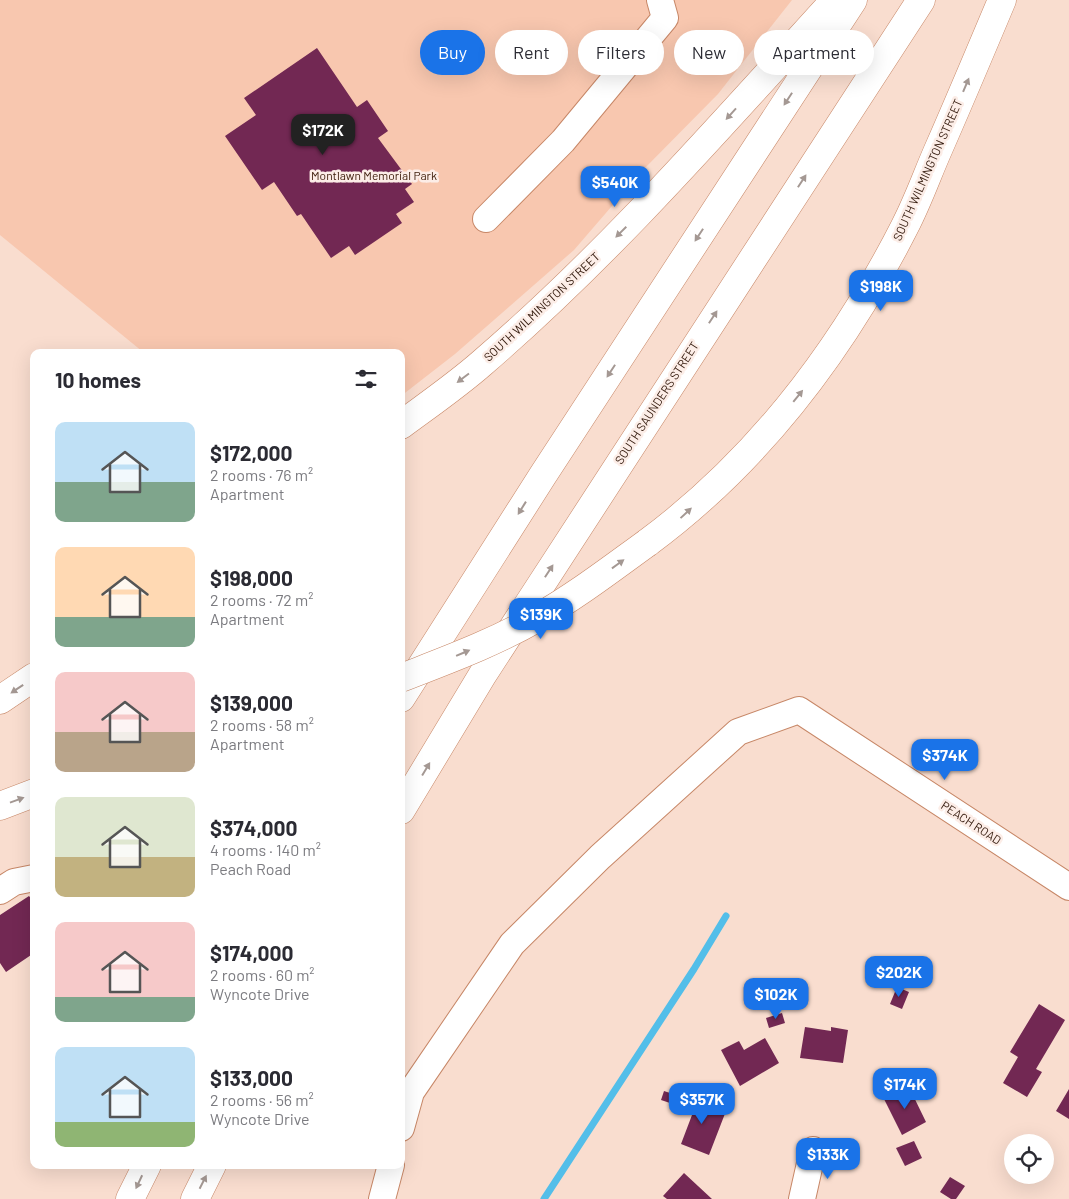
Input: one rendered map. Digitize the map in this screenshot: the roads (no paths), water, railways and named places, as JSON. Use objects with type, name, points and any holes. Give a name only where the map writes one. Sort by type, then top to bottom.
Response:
[{"type":"main road","name":"SOUTH WILMINGTON STREET","points":[[405,422],[481,364],[544,308],[639,214],[835,0]]},
{"type":"main road","points":[[405,692],[543,475],[853,0]]},
{"type":"main road","name":"SOUTH SAUNDERS STREET","points":[[405,803],[488,666],[921,0]]},
{"type":"main road","name":"SOUTH WILMINGTON STREET","points":[[405,676],[498,638],[536,619],[579,593],[680,519],[730,472],[767,432],[799,395],[841,335],[878,277],[906,224],[1002,0]]},
{"type":"main road","points":[[0,700],[30,680]]},
{"type":"main road","points":[[0,806],[30,795]]},
{"type":"main road","points":[[130,1199],[145,1169]]},
{"type":"main road","points":[[195,1199],[210,1169]]},
{"type":"street","points":[[486,219],[562,141],[665,18],[660,0]]},
{"type":"street","name":"PEACH ROAD","points":[[405,1114],[411,1092],[512,944],[600,856],[738,732],[799,710],[1067,880]]},
{"type":"street","points":[[0,890],[14,882],[30,879]]},
{"type":"street","points":[[802,1199],[813,1150]]},
{"type":"street","points":[[382,1199],[390,1169]]},
{"type":"waterway","points":[[544,1199],[694,969],[726,916]]},
{"type":"park label","name":"Montlawn Memorial Park","points":[[374,176]]}]
